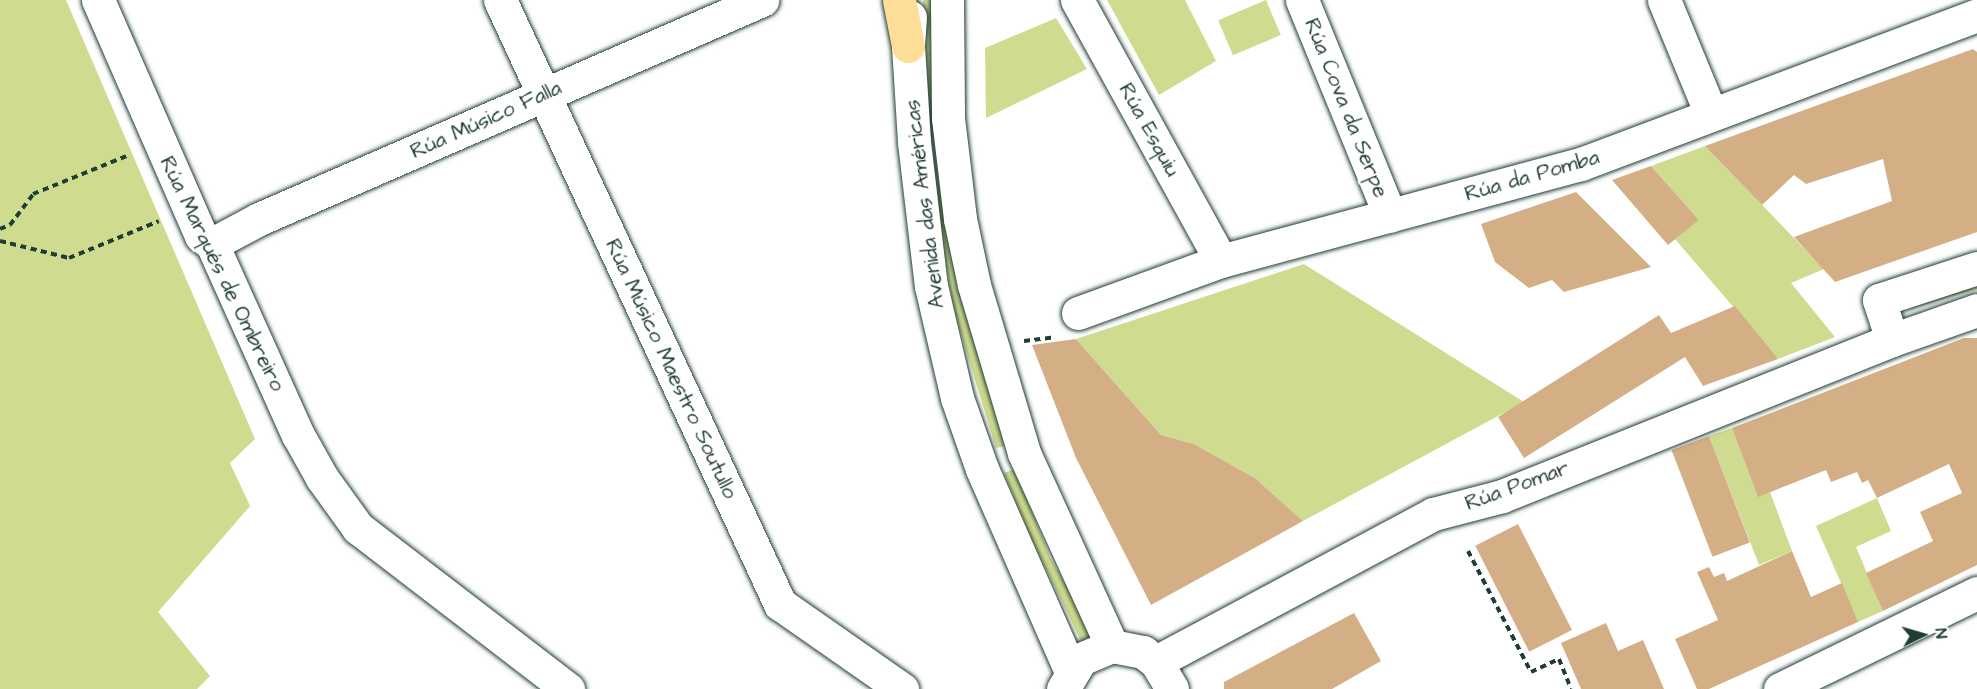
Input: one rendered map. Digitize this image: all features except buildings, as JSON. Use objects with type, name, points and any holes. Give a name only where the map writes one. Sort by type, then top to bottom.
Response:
[{"type":"highway","points":[[899,0],[908,46]]},
{"type":"street","name":"Rúa Marqués de Ombreiro","points":[[98,0],[201,236],[212,244],[298,435],[322,478],[358,528],[568,689]]},
{"type":"street","name":"Rúa Músico Maestro Soutullo","points":[[500,0],[780,604],[902,689]]},
{"type":"street","name":"Rúa Músico Falla","points":[[212,244],[259,219],[762,0]]},
{"type":"street","name":"Avenida das Américas","points":[[911,0],[908,46],[914,142],[931,286],[957,398],[982,469],[1067,680]]},
{"type":"street","name":"Avenida das Américas","points":[[947,0],[948,118],[960,219],[974,285],[1024,453],[1112,646]]},
{"type":"street","name":"Rúa Esquiu","points":[[1077,0],[1221,261]]},
{"type":"street","name":"Rúa Cova da Serpe","points":[[1302,0],[1390,216]]},
{"type":"street","points":[[1664,0],[1711,114]]},
{"type":"street","name":"Rúa da Pomba","points":[[1078,313],[1221,261],[1581,164],[1977,15]]},
{"type":"street","points":[[1892,340],[1879,300],[1977,268]]},
{"type":"street","name":"Rúa Pomar","points":[[1164,675],[1433,514],[1502,496],[1892,340],[1977,310]]},
{"type":"street","points":[[1780,689],[1977,592]]},
{"type":"street","points":[[1067,680],[1089,655],[1112,646],[1143,652],[1164,675]]},
{"type":"path","points":[[0,229],[10,225],[33,194],[129,154],[134,164]]},
{"type":"path","points":[[155,212],[159,221]]},
{"type":"path","points":[[0,241],[69,258],[159,221],[165,214]]},
{"type":"path","points":[[1468,551],[1531,672],[1559,659],[1571,689]]},
{"type":"green space","points":[[0,0],[66,0],[255,439],[230,463],[250,506],[158,612],[210,676],[197,689],[0,689]]},
{"type":"green space","points":[[923,0],[932,0],[958,280],[1005,446],[996,448],[954,311],[942,240],[927,98]]},
{"type":"green space","points":[[1107,0],[1185,0],[1216,61],[1159,95]]},
{"type":"green space","points":[[1266,0],[1281,35],[1233,55],[1218,20]]},
{"type":"green space","points":[[1056,18],[1087,69],[986,118],[985,48]]},
{"type":"green space","points":[[1705,146],[1824,269],[1791,283],[1835,337],[1778,359],[1675,239],[1699,220],[1651,166]]},
{"type":"green space","points":[[1304,264],[1524,402],[1303,521],[1255,478],[1194,444],[1161,435],[1076,339]]},
{"type":"green space","points":[[1977,280],[1977,289],[1910,309],[1910,305]]},
{"type":"green space","points":[[1732,428],[1758,496],[1770,492],[1792,551],[1759,565],[1709,436]]},
{"type":"green space","points":[[1015,469],[1050,557],[1095,637],[1082,643],[1032,540],[1004,473]]},
{"type":"green space","points":[[1877,498],[1891,531],[1856,547],[1883,611],[1858,622],[1816,526]]}]
